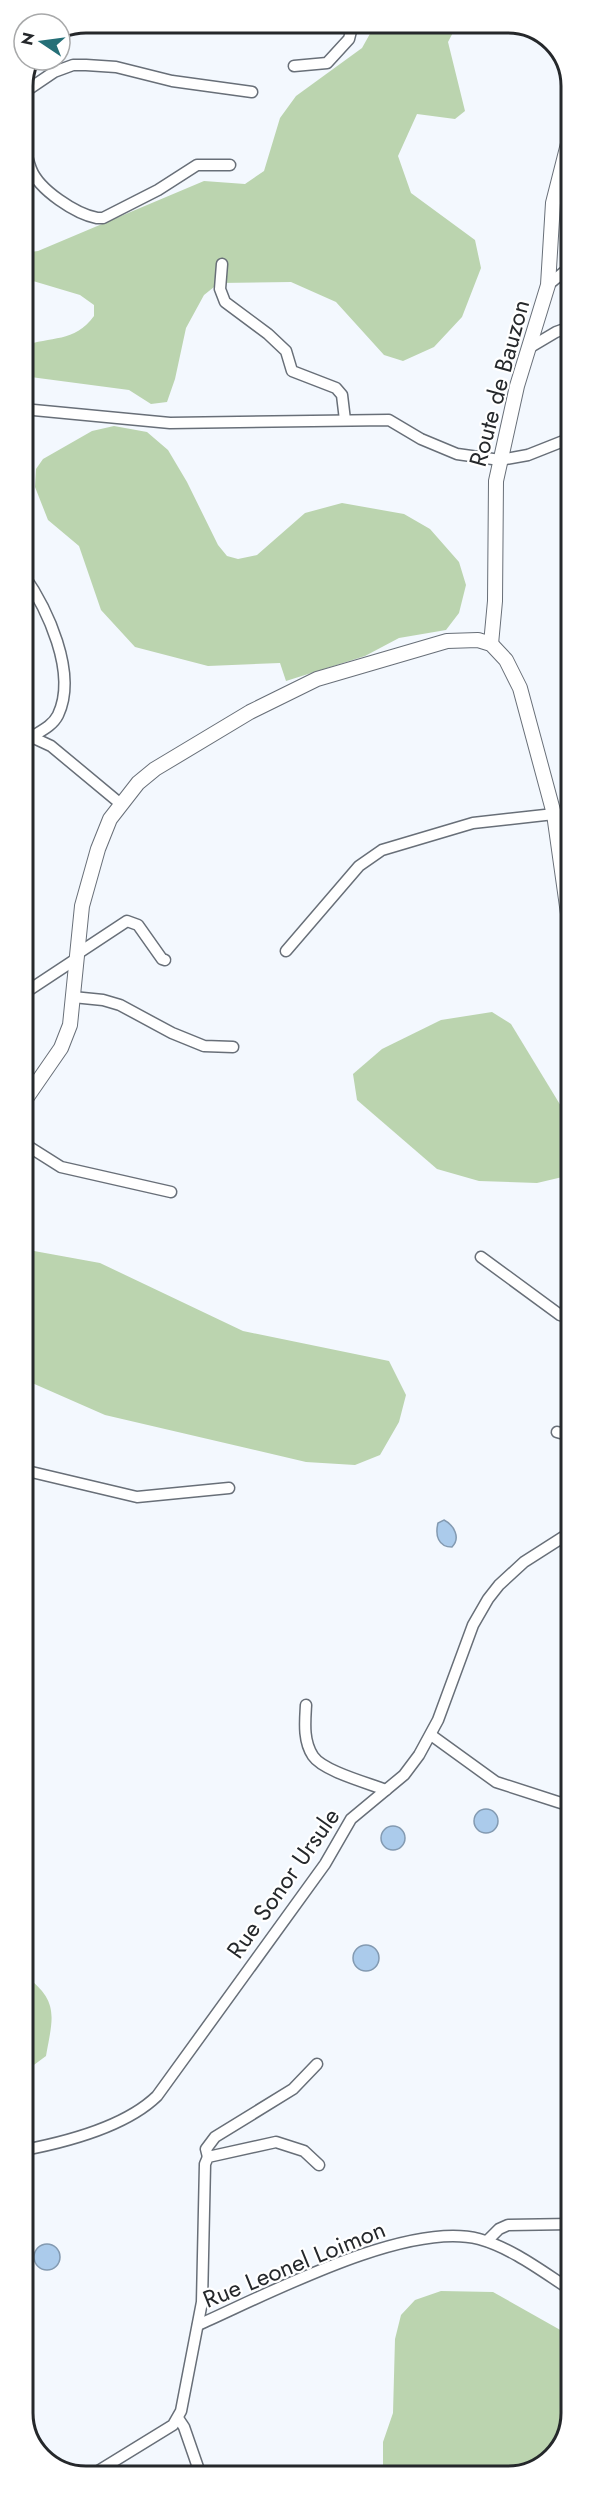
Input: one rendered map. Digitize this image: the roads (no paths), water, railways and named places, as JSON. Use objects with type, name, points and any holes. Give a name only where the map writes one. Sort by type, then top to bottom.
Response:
[{"type":"street","points":[[294,66],[327,63],[349,39],[350,33]]},
{"type":"street","points":[[33,86],[54,72],[73,65],[86,65],[116,67],[172,81],[252,92]]},
{"type":"street","points":[[33,174],[63,204],[98,218],[133,204],[197,165],[230,165]]},
{"type":"street","name":"Route de Bauzon","points":[[490,644],[495,601],[495,499],[500,460],[517,386],[549,285],[552,216],[561,181]]},
{"type":"street","points":[[222,264],[220,289],[225,302],[286,351],[292,371],[336,388],[342,395],[345,420]]},
{"type":"street","points":[[549,285],[561,275]]},
{"type":"street","points":[[529,348],[561,330]]},
{"type":"street","points":[[33,410],[170,423],[389,420],[421,439],[457,454],[500,460],[528,455],[561,442]]},
{"type":"street","points":[[33,588],[49,617],[57,642],[63,673],[63,698],[58,715],[51,725],[33,733]]},
{"type":"street","points":[[33,1089],[61,1048],[70,1026],[76,957],[87,886],[110,819],[138,783],[155,769],[250,712],[317,679],[447,641],[478,640],[490,644],[506,660],[520,688],[554,814],[561,864]]},
{"type":"street","points":[[33,737],[51,746],[122,805]]},
{"type":"street","points":[[286,951],[359,866],[382,850],[473,823],[554,814]]},
{"type":"street","points":[[33,987],[127,921],[138,925],[165,960]]},
{"type":"street","points":[[73,997],[103,1000],[120,1005],[172,1033],[204,1046],[233,1047]]},
{"type":"street","points":[[33,1149],[62,1167],[171,1192]]},
{"type":"street","points":[[481,1257],[561,1315]]},
{"type":"street","points":[[557,1432],[561,1433]]},
{"type":"street","points":[[33,1472],[136,1497],[229,1488]]},
{"type":"street","name":"Rue Sonor Ursule","points":[[33,2148],[53,2145],[125,2119],[152,2101],[208,2028],[261,1950],[325,1864],[351,1819],[411,1766],[431,1735],[468,1635],[488,1599],[499,1585],[524,1562],[561,1538]]},
{"type":"street","points":[[306,1705],[306,1739],[314,1758],[332,1768],[386,1790]]},
{"type":"street","points":[[431,1735],[496,1782],[561,1803]]},
{"type":"street","points":[[106,2466],[165,2430],[178,2418],[202,2302],[205,2164],[208,2157],[206,2149],[216,2137],[293,2089],[317,2064]]},
{"type":"street","points":[[208,2157],[276,2142],[304,2151],[319,2165]]},
{"type":"street","points":[[487,2241],[499,2229],[508,2225],[561,2224]]},
{"type":"street","name":"Rue Leonel Loimon","points":[[198,2325],[377,2249],[439,2236],[469,2236],[487,2241],[507,2250],[561,2283]]},
{"type":"street","points":[[178,2418],[184,2427],[198,2466]]},
{"type":"water","points":[[444,1520],[455,1532],[456,1540],[452,1547],[443,1545],[437,1536],[438,1523]]},
{"type":"water","points":[[486,1809],[495,1812],[498,1821],[495,1830],[486,1833],[477,1830],[474,1821],[477,1812]]},
{"type":"water","points":[[393,1826],[401,1830],[405,1838],[401,1846],[393,1850],[385,1846],[381,1838],[385,1830]]},
{"type":"water","points":[[366,1945],[375,1949],[379,1958],[375,1967],[366,1971],[357,1967],[353,1958],[357,1949]]},
{"type":"water","points":[[47,2244],[56,2248],[60,2257],[56,2266],[47,2270],[38,2266],[34,2257],[38,2248]]}]
